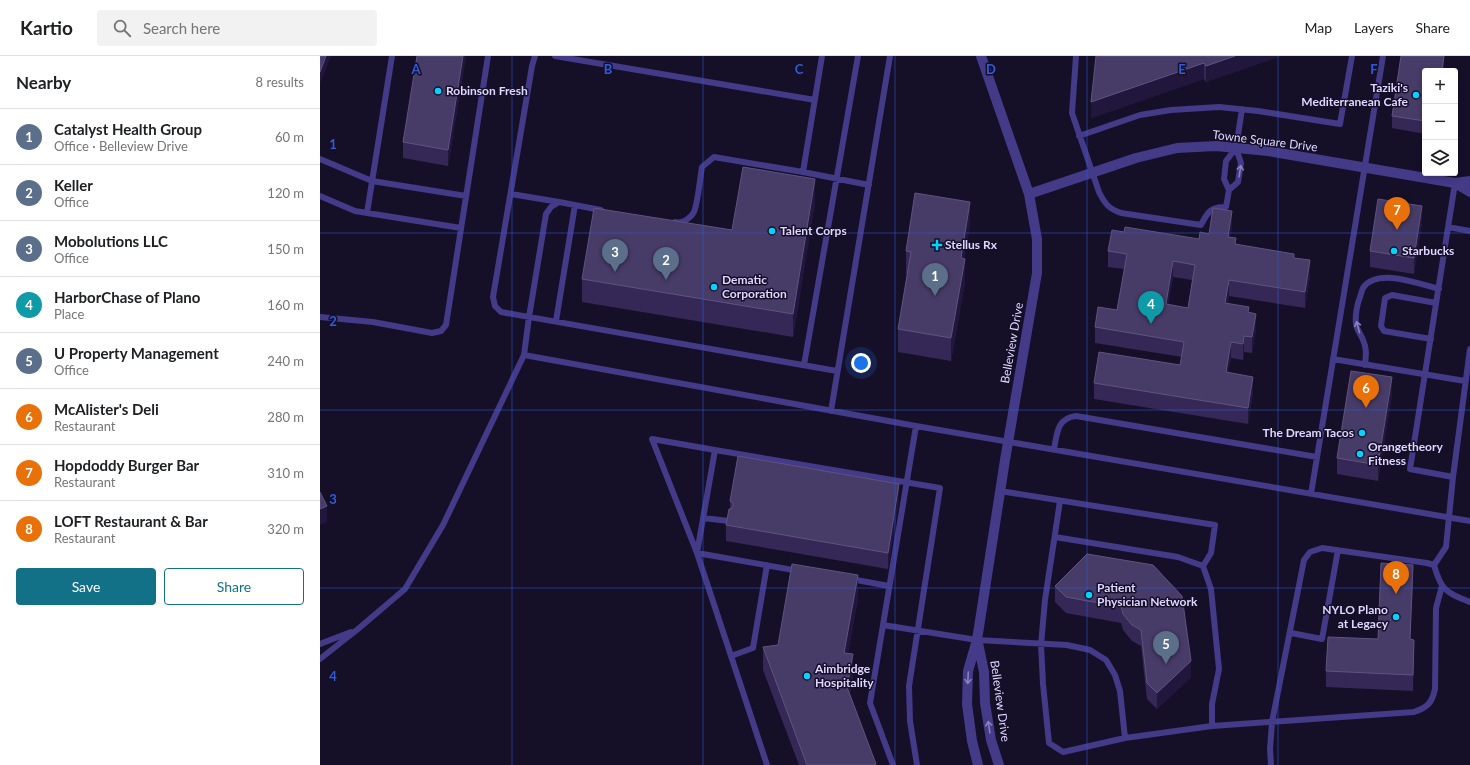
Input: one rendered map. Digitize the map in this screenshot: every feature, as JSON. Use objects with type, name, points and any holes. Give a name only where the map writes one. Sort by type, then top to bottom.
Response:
[{"type":"street","name":"Belleview Drive","points":[[978,765],[972,741],[967,704],[968,671],[977,640],[1008,442],[1037,273],[1037,239],[1029,194],[981,56]]},
{"type":"street","name":"Towne Square Drive","points":[[1029,194],[1136,158],[1177,148],[1216,146],[1364,167],[1455,183],[1470,181]]},
{"type":"street","name":"Towne Square Drive","points":[[1455,183],[1470,192]]},
{"type":"street","name":"Belleview Drive","points":[[977,640],[984,672],[985,703],[991,740],[999,765]]},
{"type":"lane","points":[[367,213],[392,56]]},
{"type":"lane","points":[[320,316],[373,322],[432,333],[441,332],[446,325],[488,56]]},
{"type":"lane","points":[[535,56],[532,66],[493,297],[495,306],[501,312],[837,371]]},
{"type":"lane","points":[[555,56],[815,100]]},
{"type":"lane","points":[[803,172],[822,56]]},
{"type":"lane","points":[[804,365],[858,56]]},
{"type":"lane","points":[[831,411],[890,56]]},
{"type":"lane","points":[[1076,56],[1072,113],[1104,203],[1113,210],[1122,213],[1201,225],[1207,213],[1218,206],[1226,207],[1229,190],[1224,179],[1226,161],[1236,148]]},
{"type":"lane","points":[[1079,136],[1148,113],[1219,107],[1242,109],[1340,124],[1352,56]]},
{"type":"lane","points":[[1311,494],[1383,56]]},
{"type":"lane","points":[[1229,190],[1238,182],[1241,163],[1236,148],[1242,109]]},
{"type":"lane","points":[[665,221],[680,223],[694,213],[702,167],[714,157],[869,185]]},
{"type":"lane","points":[[320,159],[372,181],[466,196]]},
{"type":"lane","points":[[1453,477],[1410,469],[1455,183]]},
{"type":"lane","points":[[511,194],[605,210]]},
{"type":"lane","points":[[320,196],[355,211],[461,228]]},
{"type":"lane","points":[[320,659],[405,589],[443,525],[524,355],[546,214],[551,207],[559,202]]},
{"type":"lane","points":[[556,321],[575,205]]},
{"type":"lane","points":[[1448,227],[1470,231]]},
{"type":"lane","points":[[1365,365],[1366,350],[1363,340],[1357,330],[1356,322],[1359,300],[1364,288],[1372,280],[1380,277],[1438,289]]},
{"type":"lane","points":[[1431,338],[1384,331],[1381,326],[1385,298],[1392,295],[1436,303]]},
{"type":"lane","points":[[1434,566],[1446,547],[1453,477],[1470,349]]},
{"type":"lane","points":[[524,355],[916,426],[1470,521]]},
{"type":"lane","points":[[1333,359],[1465,381]]},
{"type":"lane","points":[[1054,449],[1058,429],[1063,420],[1070,416],[1076,416],[1317,457]]},
{"type":"lane","points":[[892,765],[870,703],[916,426]]},
{"type":"lane","points":[[767,765],[696,553],[652,440],[940,488],[909,686],[910,721],[917,765]]},
{"type":"lane","points":[[696,553],[704,518],[715,450]]},
{"type":"lane","points":[[1000,491],[1215,526],[1211,553],[1203,566]]},
{"type":"lane","points":[[1060,501],[1045,600],[1041,645],[1049,743],[1063,752],[1125,738],[1212,726],[1414,712],[1424,708],[1432,700],[1435,689],[1436,608],[1442,586]]},
{"type":"lane","points":[[704,518],[729,522]]},
{"type":"lane","points":[[1055,537],[1178,557],[1203,566]]},
{"type":"lane","points":[[1270,765],[1272,722],[1291,633],[1304,560],[1310,552],[1322,548],[1427,563],[1434,566],[1442,586],[1446,591],[1470,602]]},
{"type":"lane","points":[[1291,633],[1322,638],[1338,550]]},
{"type":"lane","points":[[696,553],[805,572]]},
{"type":"lane","points":[[731,656],[753,648],[767,565]]},
{"type":"lane","points":[[1203,566],[1211,589],[1219,669],[1212,704],[1212,726]]},
{"type":"lane","points":[[843,578],[889,586]]},
{"type":"lane","points":[[883,625],[977,640],[1066,646],[1090,650],[1106,660],[1115,675],[1120,691],[1125,738]]},
{"type":"lane","points":[[320,644],[358,629]]},
{"type":"building","points":[[320,56],[326,56],[320,72]]},
{"type":"building","points":[[417,56],[463,56],[448,150],[403,142]]},
{"type":"building","points":[[1096,56],[1235,56],[1206,66],[1204,63],[1091,102]]},
{"type":"building","points":[[1401,56],[1444,56],[1442,68],[1422,68],[1422,121],[1392,116]]},
{"type":"building","points":[[743,167],[815,179],[793,314],[582,279],[594,208],[732,230]]},
{"type":"building","points":[[915,193],[970,202],[961,258],[965,259],[951,338],[898,329],[911,252],[906,251]]},
{"type":"building","points":[[1378,199],[1422,206],[1414,258],[1370,251]]},
{"type":"building","points":[[1213,208],[1232,211],[1228,237],[1236,238],[1235,244],[1294,254],[1294,258],[1310,260],[1305,292],[1229,280],[1225,303],[1249,307],[1248,312],[1256,314],[1252,337],[1244,336],[1243,344],[1231,342],[1226,372],[1253,377],[1248,408],[1094,383],[1099,352],[1180,365],[1184,342],[1095,327],[1098,307],[1117,310],[1127,254],[1108,251],[1112,230],[1124,232],[1125,227],[1199,239],[1200,232],[1209,234]],"holes":[[[1173,261],[1195,265],[1188,308],[1166,304]]]},
{"type":"building","points":[[1351,371],[1392,377],[1378,465],[1337,458]]},
{"type":"building","points":[[738,456],[899,484],[888,553],[726,525],[729,509],[733,506],[733,503],[730,501]]},
{"type":"building","points":[[320,492],[327,506],[320,509]]},
{"type":"building","points":[[1087,554],[1153,565],[1182,596],[1191,661],[1157,693],[1147,683],[1141,630],[1132,625],[1123,614],[1121,607],[1066,597],[1055,586]]},
{"type":"building","name":"NYLO Plano at Legacy","points":[[1381,563],[1413,565],[1410,639],[1414,640],[1413,675],[1326,671],[1328,637],[1378,639]]},
{"type":"building","name":"Aimbridge Hospitality","points":[[792,564],[858,575],[844,653],[853,654],[847,687],[876,764],[807,765],[763,647],[778,645]]},
{"type":"place","name":"Robinson Fresh","points":[[438,91]]},
{"type":"place","name":"Taziki's Mediterranean Cafe","points":[[1416,95]]},
{"type":"place","name":"Hopdoddy Burger Bar","points":[[1397,230]]},
{"type":"place","name":"Talent Corps","points":[[772,231]]},
{"type":"place","name":"Stellus Rx","points":[[937,245]]},
{"type":"place","name":"Starbucks","points":[[1394,251]]},
{"type":"place","name":"Mobolutions LLC","points":[[615,272]]},
{"type":"place","name":"Keller","points":[[666,280]]},
{"type":"place","name":"Dematic Corporation","points":[[714,287]]},
{"type":"place","name":"Catalyst Health Group","points":[[935,296]]},
{"type":"place","name":"HarborChase of Plano","points":[[1151,324]]},
{"type":"place","name":"McAlister's Deli","points":[[1366,408]]},
{"type":"place","name":"The Dream Tacos","points":[[1362,433]]},
{"type":"place","name":"Orangetheory Fitness","points":[[1360,454]]},
{"type":"place","name":"LOFT Restaurant & Bar","points":[[1396,594]]},
{"type":"place","name":"Patient Physician Network","points":[[1089,595]]},
{"type":"place","name":"NYLO Plano at Legacy","points":[[1396,617]]},
{"type":"place","name":"U Property Management","points":[[1166,664]]},
{"type":"place","name":"Aimbridge Hospitality","points":[[807,676]]}]
